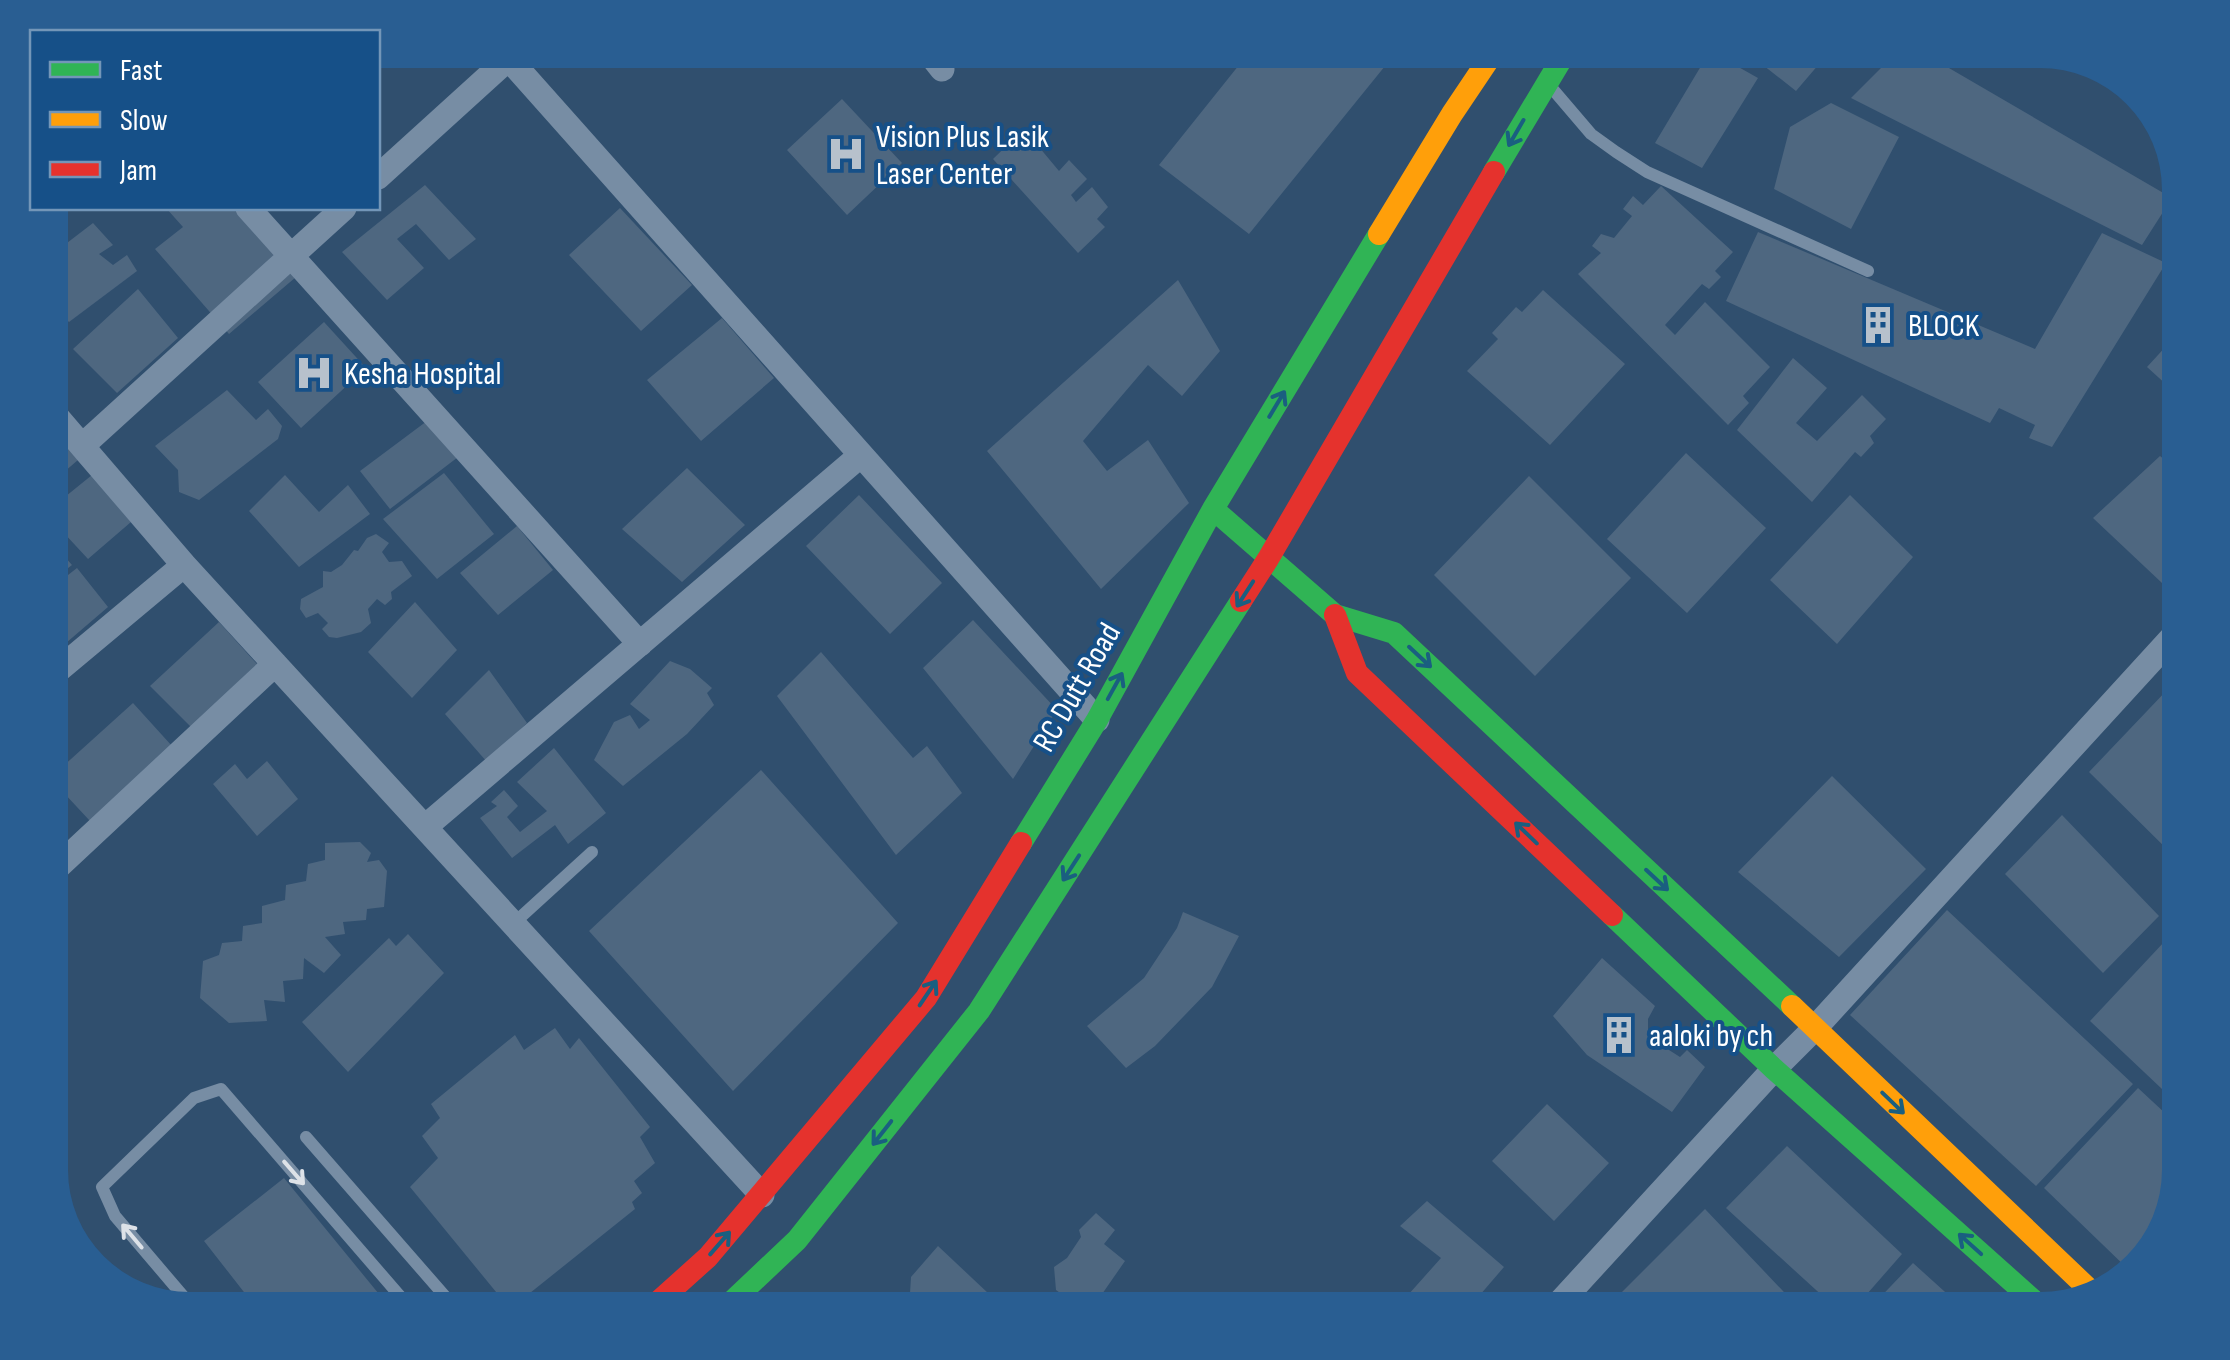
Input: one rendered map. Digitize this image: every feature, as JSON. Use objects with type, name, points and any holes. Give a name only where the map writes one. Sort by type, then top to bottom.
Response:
[{"type":"main road","name":"RC Dutt Road","points":[[669,1292],[708,1257],[926,998],[1097,720],[1213,510],[1482,68]]},
{"type":"main road","points":[[742,1292],[796,1240],[979,1011],[1268,559],[1555,68]]},
{"type":"main road","points":[[1213,510],[1334,615],[1394,633],[2083,1284]]},
{"type":"main road","points":[[1334,615],[1357,672],[1774,1069],[2023,1292]]},
{"type":"street","points":[[380,175],[490,68]]},
{"type":"street","points":[[516,68],[1097,720]]},
{"type":"street","points":[[250,210],[640,644]]},
{"type":"street","points":[[82,446],[342,210]]},
{"type":"street","points":[[68,430],[184,565],[762,1195]]},
{"type":"street","points":[[425,827],[861,455]]},
{"type":"street","points":[[68,662],[184,565]]},
{"type":"street","points":[[1570,1292],[2162,649]]},
{"type":"street","points":[[68,857],[276,664]]},
{"type":"lane","points":[[1546,81],[1591,134],[1647,172],[1868,271]]},
{"type":"lane","points":[[514,924],[592,852]]},
{"type":"lane","points":[[179,1291],[116,1216],[102,1188],[194,1098],[221,1089],[396,1292]]},
{"type":"lane","points":[[306,1137],[441,1292]]},
{"type":"building","points":[[1237,68],[1383,68],[1249,234],[1159,165]]},
{"type":"building","points":[[1700,68],[1740,68],[1758,78],[1702,168],[1655,143]]},
{"type":"building","points":[[1767,68],[1816,68],[1796,91]]},
{"type":"building","points":[[1881,68],[1949,68],[2162,192],[2162,214],[2142,245],[1851,98]]},
{"type":"building","points":[[842,99],[902,163],[847,215],[787,150]]},
{"type":"building","points":[[1831,103],[1899,137],[1851,229],[1774,189],[1790,127]]},
{"type":"building","points":[[1024,129],[1059,171],[1069,160],[1087,179],[1071,195],[1076,202],[1092,187],[1108,207],[1097,219],[1105,227],[1078,253],[993,159]]},
{"type":"building","points":[[425,185],[476,239],[449,260],[416,224],[397,239],[424,268],[387,300],[342,252]]},
{"type":"building","points":[[1661,186],[1733,252],[1715,271],[1721,277],[1709,289],[1702,284],[1665,325],[1675,335],[1705,302],[1770,367],[1743,396],[1749,403],[1728,425],[1578,274],[1601,253],[1592,246],[1601,234],[1614,238],[1632,216],[1623,209],[1633,196],[1643,205]]},
{"type":"building","points":[[620,208],[692,285],[641,331],[569,255]]},
{"type":"building","points":[[168,210],[240,210],[296,277],[229,334],[155,249],[183,227]]},
{"type":"building","points":[[93,223],[113,245],[99,254],[113,265],[127,255],[137,271],[69,322],[68,321],[68,242]]},
{"type":"building","name":"BLOCK","points":[[1758,232],[2035,349],[2102,233],[2162,261],[2162,269],[2052,447],[2029,438],[2035,425],[1999,408],[1990,423],[1726,301]]},
{"type":"building","points":[[1178,280],[1220,351],[1182,396],[1148,365],[1083,441],[1107,471],[1148,440],[1189,503],[1101,589],[987,451]]},
{"type":"building","points":[[138,289],[178,338],[117,393],[73,349]]},
{"type":"building","points":[[1543,290],[1625,364],[1550,445],[1467,371],[1498,339],[1492,333],[1516,307],[1522,312]]},
{"type":"building","points":[[722,318],[774,378],[701,441],[647,380]]},
{"type":"building","points":[[324,322],[366,368],[301,428],[258,382]]},
{"type":"building","points":[[2162,351],[2162,381],[2147,367]]},
{"type":"building","points":[[1793,358],[1827,388],[1796,423],[1817,441],[1862,395],[1886,419],[1870,436],[1874,443],[1861,457],[1855,452],[1812,502],[1737,430]]},
{"type":"building","points":[[227,390],[256,420],[268,409],[282,426],[278,439],[199,500],[179,492],[178,470],[155,446]]},
{"type":"building","points":[[431,418],[462,454],[390,509],[360,471]]},
{"type":"building","points":[[68,449],[78,460],[68,469]]},
{"type":"building","points":[[1686,453],[1766,528],[1687,613],[1607,539]]},
{"type":"building","points":[[2162,458],[2162,583],[2093,518]]},
{"type":"building","points":[[687,468],[745,525],[682,582],[622,529]]},
{"type":"building","points":[[444,473],[494,534],[437,579],[383,519]]},
{"type":"building","points":[[92,475],[131,522],[88,559],[68,537],[68,494]]},
{"type":"building","points":[[285,475],[319,512],[348,485],[370,514],[299,567],[249,511]]},
{"type":"building","points":[[1529,476],[1631,578],[1535,676],[1434,575]]},
{"type":"building","points":[[859,495],[942,583],[890,634],[806,546]]},
{"type":"building","points":[[1850,495],[1913,557],[1837,644],[1770,580]]},
{"type":"building","points":[[517,526],[553,570],[498,615],[460,573]]},
{"type":"building","points":[[376,534],[389,543],[382,552],[389,562],[402,561],[412,576],[391,592],[392,599],[385,605],[377,599],[368,609],[371,623],[361,632],[329,637],[322,629],[328,623],[318,613],[306,618],[300,609],[301,599],[323,587],[323,571],[331,572],[342,565],[367,538]]},
{"type":"building","points":[[77,568],[108,607],[68,641],[68,575]]},
{"type":"building","points":[[415,602],[457,650],[412,698],[368,652]]},
{"type":"building","points":[[973,620],[1057,710],[1013,779],[923,668]]},
{"type":"building","points":[[219,622],[257,664],[191,727],[150,686]]},
{"type":"building","points":[[821,652],[913,758],[927,746],[962,793],[896,855],[777,696]]},
{"type":"building","points":[[670,661],[690,669],[712,688],[707,693],[714,705],[687,734],[623,786],[594,760],[614,722],[630,715],[639,729],[650,720],[630,704]]},
{"type":"building","points":[[489,670],[527,723],[487,762],[445,714]]},
{"type":"building","points":[[2162,695],[2162,844],[2089,772]]},
{"type":"building","points":[[133,703],[172,746],[90,821],[68,797],[68,762]]},
{"type":"building","points":[[554,748],[606,813],[568,844],[555,825],[512,858],[480,818],[497,806],[491,802],[504,790],[518,806],[507,817],[520,832],[547,811],[517,782]]},
{"type":"building","points":[[267,761],[298,799],[257,836],[213,784],[235,764],[247,779]]},
{"type":"building","points":[[761,770],[898,923],[733,1091],[589,931]]},
{"type":"building","points":[[1832,776],[1926,869],[1839,957],[1738,872]]},
{"type":"building","points":[[2062,815],[2159,916],[2103,973],[2005,874]]},
{"type":"building","points":[[360,842],[371,853],[367,862],[379,860],[387,871],[384,907],[367,909],[366,920],[343,922],[345,934],[325,937],[341,955],[324,973],[304,958],[303,979],[283,981],[285,1002],[264,1000],[267,1021],[229,1023],[200,998],[203,961],[219,955],[222,943],[242,941],[243,926],[262,923],[262,906],[285,900],[286,885],[306,881],[308,864],[325,860],[325,843]]},
{"type":"building","points":[[1947,910],[2133,1084],[2036,1186],[1850,1015]]},
{"type":"building","points":[[1183,912],[1239,936],[1212,987],[1155,1046],[1126,1068],[1087,1026],[1144,978]]},
{"type":"building","points":[[408,934],[444,973],[348,1072],[302,1022],[389,938],[396,946]]},
{"type":"building","points":[[2162,944],[2162,1089],[2090,1021]]},
{"type":"building","name":"aaloki by ch","points":[[1602,958],[1655,1006],[1648,1019],[1648,1030],[1673,1036],[1669,1050],[1680,1057],[1687,1050],[1705,1067],[1672,1112],[1587,1055],[1553,1016]]},
{"type":"building","points":[[555,1028],[570,1049],[579,1038],[650,1127],[640,1137],[655,1163],[634,1181],[642,1193],[632,1202],[635,1209],[531,1292],[496,1292],[410,1187],[438,1158],[422,1136],[440,1118],[431,1104],[515,1035],[524,1050]]},
{"type":"building","points":[[2138,1088],[2162,1110],[2158,1202],[2146,1231],[2121,1262],[2044,1188]]},
{"type":"building","points":[[1547,1104],[1609,1163],[1554,1221],[1492,1161]]},
{"type":"building","points":[[1787,1146],[1902,1254],[1869,1292],[1818,1292],[1726,1208]]},
{"type":"building","points":[[284,1178],[377,1292],[244,1292],[204,1241]]},
{"type":"building","points":[[1427,1201],[1504,1267],[1482,1292],[1411,1292],[1441,1258],[1400,1226]]},
{"type":"building","points":[[1705,1209],[1784,1292],[1622,1292]]},
{"type":"building","points":[[1096,1213],[1115,1230],[1104,1244],[1125,1261],[1103,1292],[1056,1290],[1054,1267],[1067,1258],[1081,1237],[1079,1230]]},
{"type":"building","points":[[938,1246],[987,1292],[910,1292],[911,1277]]},
{"type":"building","points":[[1913,1263],[1945,1292],[1885,1292]]},
{"type":"traffic: fast","points":[[1494,172],[1556,68]]},
{"type":"traffic: fast","points":[[1021,843],[1097,720],[1213,509],[1379,234]]},
{"type":"traffic: fast","points":[[1213,509],[1335,615],[1394,633],[1792,1006]]},
{"type":"traffic: fast","points":[[742,1292],[797,1240],[979,1011],[1241,601]]},
{"type":"traffic: fast","points":[[1612,915],[1774,1069],[2024,1292]]},
{"type":"traffic: slow","points":[[1379,234],[1483,68]]},
{"type":"traffic: slow","points":[[1792,1006],[2084,1284]]},
{"type":"traffic: jam","points":[[1241,601],[1494,172]]},
{"type":"traffic: jam","points":[[1335,615],[1357,673],[1612,915]]},
{"type":"traffic: jam","points":[[669,1292],[708,1257],[926,998],[1021,843]]},
{"type":"place","name":"Vision Plus Lasik Laser Center","points":[[846,154]]},
{"type":"place","name":"BLOCK","points":[[1878,325]]},
{"type":"place","name":"Kesha Hospital","points":[[314,373]]},
{"type":"place","name":"aaloki by ch","points":[[1619,1035]]}]
